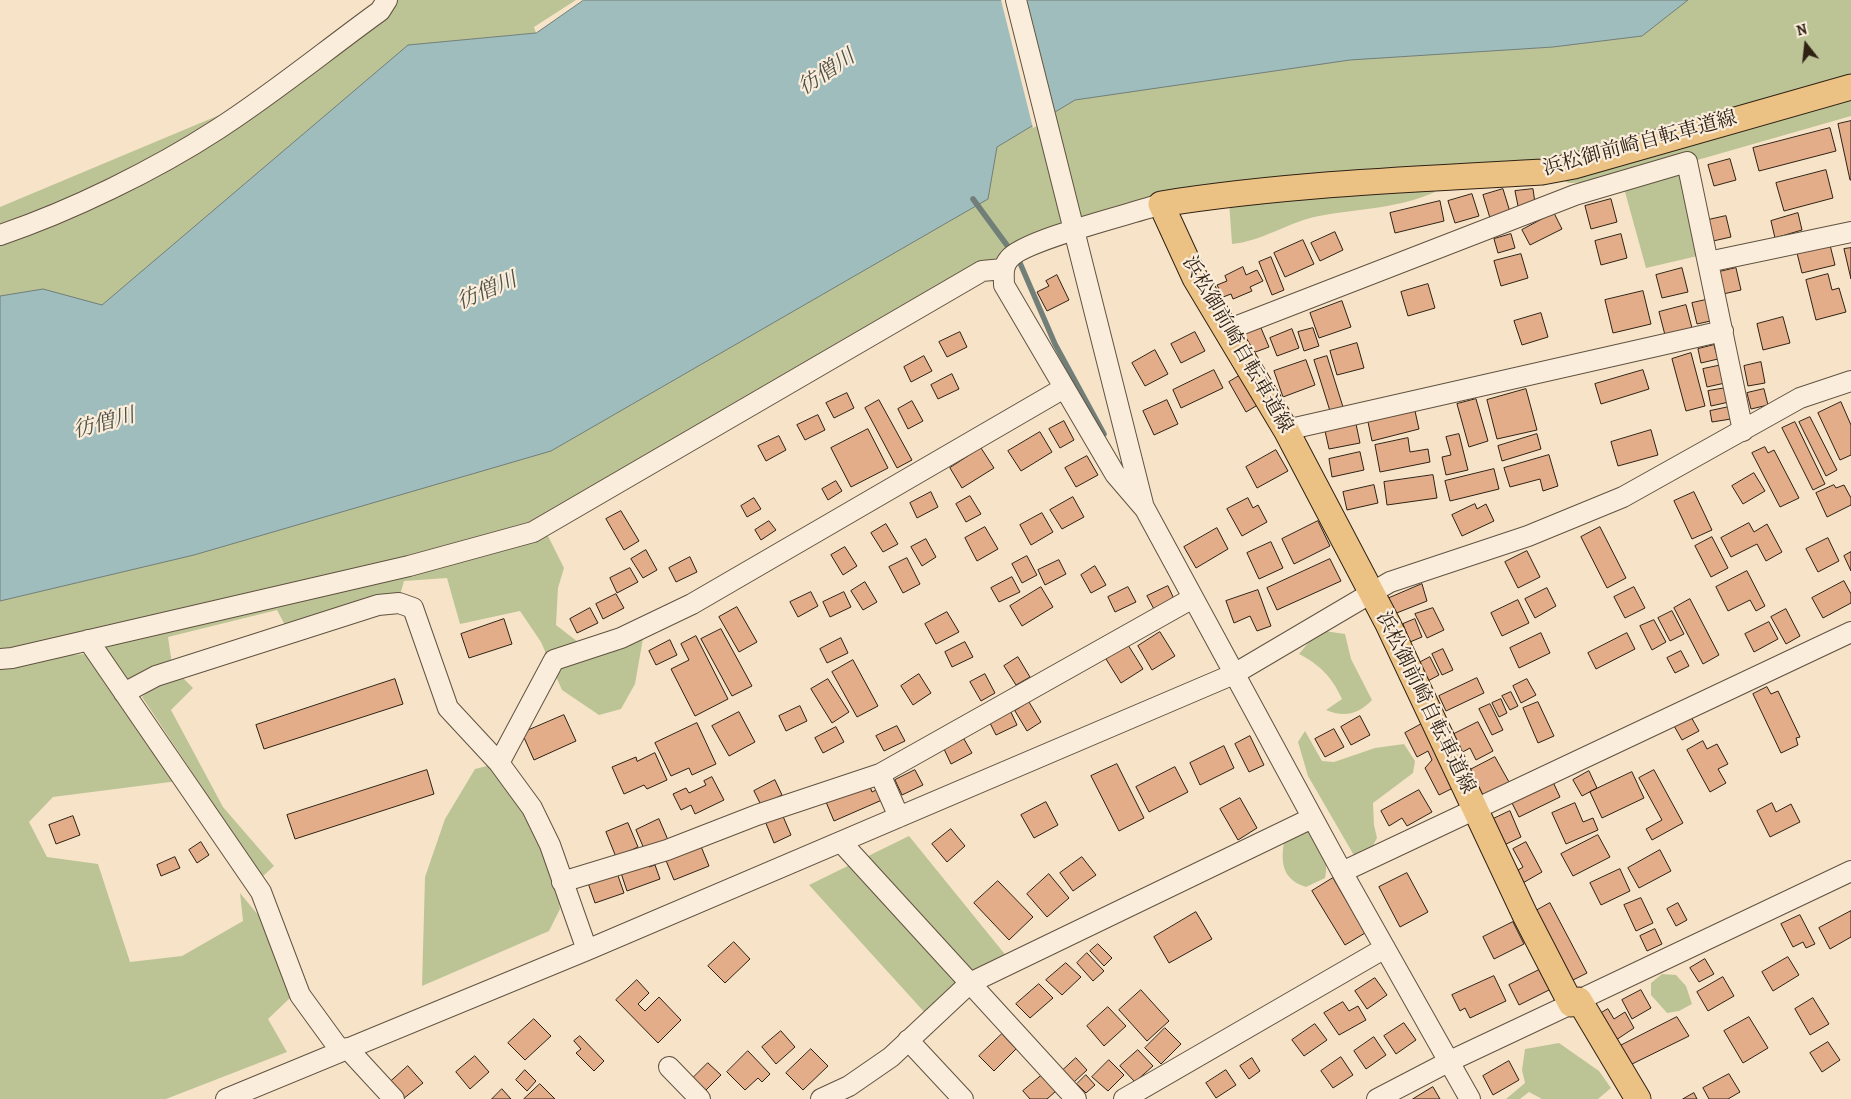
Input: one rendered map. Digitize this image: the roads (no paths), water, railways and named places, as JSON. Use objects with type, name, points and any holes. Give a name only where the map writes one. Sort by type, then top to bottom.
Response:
[{"type":"main road","name":"浜松御前崎自転車道線","points":[[1638,1099],[1575,1002],[1526,915],[1409,665],[1286,430],[1195,278],[1161,204],[1236,192],[1332,183],[1542,172],[1574,166],[1851,87]]},
{"type":"street","points":[[0,235],[40,222],[146,170],[218,129],[380,11],[387,0]]},
{"type":"street","points":[[1016,0],[1145,509]]},
{"type":"street","points":[[1227,330],[1574,194],[1686,162],[1743,431]]},
{"type":"street","points":[[1161,204],[1073,224],[1030,244],[1009,258],[1003,269],[1004,285],[1115,474],[1145,509],[1312,818],[1470,1099]]},
{"type":"street","points":[[1708,262],[1851,232]]},
{"type":"street","points":[[0,658],[88,640],[408,566],[533,532],[982,271],[1003,269]]},
{"type":"street","points":[[1286,430],[1723,332]]},
{"type":"street","points":[[226,1099],[343,1049],[587,950],[1234,674],[1390,582],[1522,538],[1599,508],[1743,431],[1800,398],[1851,381]]},
{"type":"street","points":[[500,763],[554,660],[621,638],[692,604],[1064,388]]},
{"type":"street","points":[[562,882],[667,850],[757,815],[880,774],[1193,598]]},
{"type":"street","points":[[124,693],[165,673],[378,605],[399,603],[413,608],[448,708],[500,763],[532,808],[550,845],[587,950]]},
{"type":"street","points":[[1342,872],[1851,632]]},
{"type":"street","points":[[88,640],[260,892],[300,994],[343,1049],[394,1099]]},
{"type":"street","points":[[880,774],[899,817]]},
{"type":"street","points":[[821,1099],[849,1086],[891,1057],[970,983],[1312,818]]},
{"type":"street","points":[[842,842],[1076,1099]]},
{"type":"street","points":[[1377,1099],[1450,1061],[1851,872]]},
{"type":"street","points":[[1124,1099],[1384,948]]},
{"type":"street","points":[[908,1040],[963,1099]]},
{"type":"street","points":[[669,1067],[700,1099]]},
{"type":"water","name":"彷僧川","points":[[584,0],[1688,0],[1642,36],[1553,47],[1350,60],[1075,100],[997,147],[988,199],[551,451],[194,555],[0,601],[0,296],[43,289],[102,305],[408,45],[536,33]]},
{"type":"waterway","points":[[973,199],[1020,263],[1055,344],[1104,434]]}]
